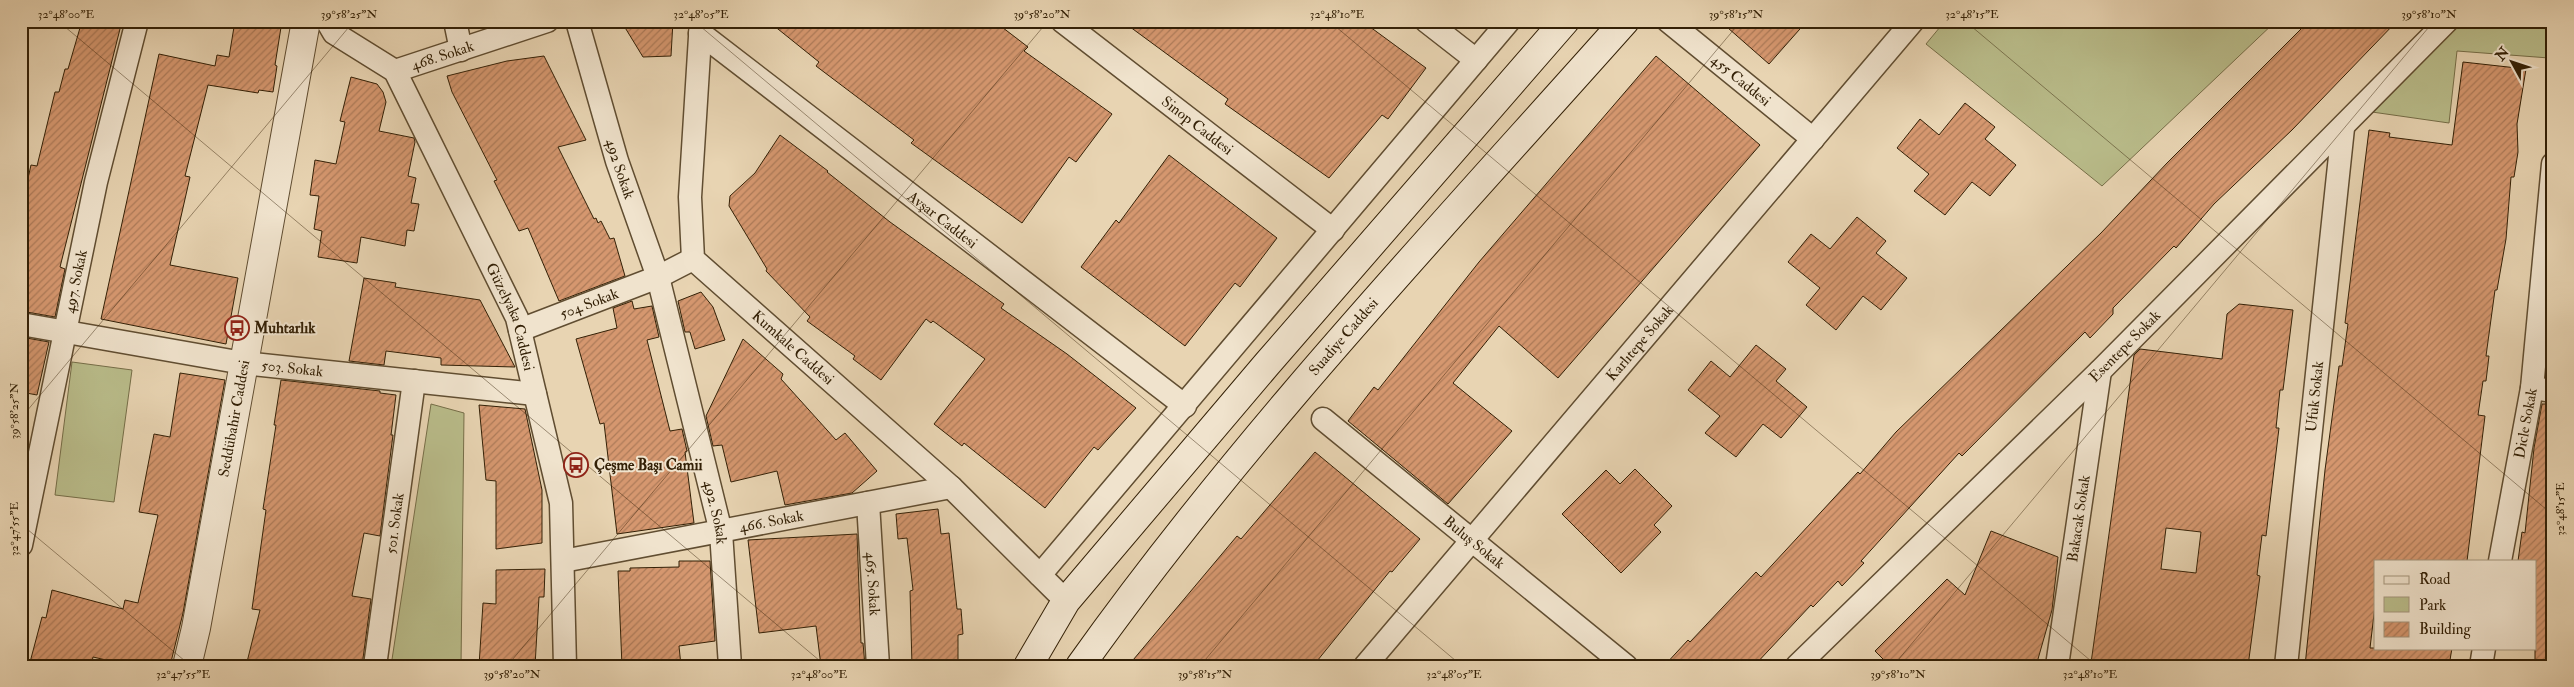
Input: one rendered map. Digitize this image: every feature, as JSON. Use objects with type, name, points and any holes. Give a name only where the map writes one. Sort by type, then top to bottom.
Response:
[{"type":"main road","name":"Seddübahir Caddesi","points":[[187,666],[196,628],[306,21]]},
{"type":"main road","points":[[1028,666],[1066,601],[1267,364],[1565,21]]},
{"type":"main road","name":"Suadiye Caddesi","points":[[1080,666],[1133,591],[1280,408],[1625,21]]},
{"type":"street","name":"497. Sokak","points":[[21,545],[96,182],[137,21]]},
{"type":"street","points":[[328,21],[334,33],[395,72]]},
{"type":"street","points":[[455,21],[461,50]]},
{"type":"street","name":"468. Sokak","points":[[395,72],[547,21]]},
{"type":"street","name":"492 Sokak","points":[[577,21],[617,161],[658,277]]},
{"type":"street","name":"Sinop Caddesi","points":[[1062,21],[1333,230]]},
{"type":"street","points":[[1426,21],[1476,60]]},
{"type":"street","points":[[1040,574],[1185,406],[1509,21]]},
{"type":"street","name":"455 Caddesi","points":[[1668,21],[1813,140]]},
{"type":"street","name":"Esentepe Sokak","points":[[1797,666],[2100,371],[2447,21]]},
{"type":"street","name":"Karlıtepe Sokak","points":[[1366,666],[1813,140],[1905,24]]},
{"type":"street","points":[[658,277],[693,259],[690,197],[701,27]]},
{"type":"street","name":"Avşar Caddesi","points":[[701,27],[1185,406]]},
{"type":"street","name":"Güzelyaka Caddesi","points":[[395,72],[517,318],[561,503],[565,666]]},
{"type":"street","name":"Ufuk Sokak","points":[[2286,666],[2343,128]]},
{"type":"street","name":"Dicle Sokak","points":[[2500,560],[2542,390],[2553,164]]},
{"type":"street","name":"Kumkale Caddesi","points":[[693,259],[951,487],[1066,601]]},
{"type":"street","name":"504 Sokak","points":[[520,330],[658,277]]},
{"type":"street","name":"492. Sokak","points":[[658,277],[721,532],[730,666]]},
{"type":"street","name":"503. Sokak","points":[[21,324],[243,363],[535,394]]},
{"type":"street","name":"Bakacak Sokak","points":[[2057,666],[2100,371]]},
{"type":"street","name":"501. Sokak","points":[[375,666],[414,381]]},
{"type":"street","name":"Buluş Sokak","points":[[1322,419],[1626,666]]},
{"type":"street","name":"466. Sokak","points":[[563,561],[951,487]]},
{"type":"street","name":"465. Sokak","points":[[868,503],[878,666]]},
{"type":"street","points":[[2481,666],[2484,650]]},
{"type":"green space","points":[[1945,21],[2276,21],[2102,186],[1926,44]]},
{"type":"green space","points":[[2459,21],[2552,21],[2549,58],[2457,51],[2449,123],[2372,112]]},
{"type":"green space","points":[[72,362],[132,370],[114,502],[55,495]]},
{"type":"green space","points":[[431,404],[464,413],[461,666],[391,666]]},
{"type":"building","points":[[82,21],[122,21],[60,267],[65,269],[55,317],[21,311],[21,209],[31,165],[37,166],[55,92],[59,92],[65,69],[68,69]]},
{"type":"building","points":[[235,21],[282,21],[273,92],[259,90],[258,93],[208,85],[185,176],[190,177],[170,265],[238,278],[226,344],[101,319],[159,54],[215,66],[217,55],[229,57]]},
{"type":"building","points":[[621,21],[673,21],[671,56],[643,57]]},
{"type":"building","points":[[768,21],[994,21],[1028,47],[1024,51],[1112,114],[1076,162],[1069,157],[1022,223],[911,143],[914,140],[816,66],[819,62]]},
{"type":"building","points":[[1122,21],[1362,21],[1426,68],[1388,119],[1382,115],[1329,178],[1225,104],[1228,99]]},
{"type":"building","points":[[1720,21],[1807,21],[1769,64]]},
{"type":"building","points":[[2309,21],[2397,21],[2292,130],[2214,204],[2176,248],[2174,246],[2113,308],[2113,314],[2090,338],[2085,332],[1962,456],[1959,453],[1861,561],[1864,563],[1842,586],[1838,581],[1813,607],[1811,605],[1754,666],[1664,666],[1688,640],[1690,642],[1756,572],[1761,577],[1858,472],[1860,474],[1896,432],[2101,233],[2167,163]]},
{"type":"building","points":[[544,56],[586,140],[558,147],[594,219],[596,218],[598,223],[601,221],[610,239],[614,238],[625,276],[559,301],[528,228],[519,231],[494,181],[497,180],[452,92],[447,76],[507,61]]},
{"type":"building","points":[[1656,56],[1760,145],[1558,378],[1499,326],[1453,383],[1512,431],[1448,504],[1348,421],[1374,387],[1378,390],[1479,262]]},
{"type":"building","points":[[2463,62],[2526,69],[2517,124],[2518,152],[2514,177],[2511,177],[2506,239],[2497,290],[2495,290],[2486,356],[2489,356],[2486,381],[2483,381],[2478,415],[2485,416],[2467,560],[2374,560],[2374,614],[2370,648],[2374,648],[2374,650],[2452,650],[2449,666],[2305,666],[2325,470],[2339,366],[2342,366],[2348,324],[2345,323],[2369,130],[2390,133],[2389,137],[2452,145]]},
{"type":"building","points":[[351,77],[377,84],[383,92],[386,102],[379,131],[414,138],[415,142],[408,176],[416,178],[411,203],[419,204],[414,231],[407,230],[405,246],[361,237],[357,263],[318,257],[322,231],[314,229],[319,196],[310,195],[315,160],[336,164],[345,122],[340,121]]},
{"type":"building","points":[[1965,103],[1995,127],[1985,139],[2016,165],[1990,196],[1972,182],[1945,215],[1914,191],[1929,174],[1897,148],[1920,119],[1939,135]]},
{"type":"building","points":[[780,135],[828,171],[890,222],[1004,304],[1001,308],[1067,354],[1136,408],[1098,450],[1094,447],[1045,508],[964,443],[962,446],[934,424],[985,359],[933,321],[931,323],[926,319],[881,380],[853,359],[855,356],[807,321],[810,317],[766,271],[767,269],[729,206],[730,196],[755,173]]},
{"type":"building","points":[[1169,155],[1277,238],[1240,287],[1235,283],[1185,346],[1081,267],[1116,220],[1119,223]]},
{"type":"building","points":[[1857,217],[1886,241],[1876,253],[1907,278],[1881,310],[1863,296],[1836,330],[1806,305],[1820,288],[1788,262],[1811,234],[1830,249]]},
{"type":"building","points":[[364,278],[396,283],[395,287],[480,300],[515,367],[441,365],[441,358],[386,351],[384,365],[349,361]]},
{"type":"building","points":[[701,292],[713,307],[725,340],[695,349],[690,332],[685,332],[678,301]]},
{"type":"building","points":[[632,301],[634,309],[652,306],[659,337],[647,340],[670,431],[682,429],[687,451],[685,452],[694,523],[617,534],[604,423],[600,424],[576,339],[617,328],[613,308]]},
{"type":"building","points":[[2239,304],[2293,310],[2283,390],[2280,390],[2276,428],[2279,428],[2266,536],[2262,535],[2257,575],[2260,576],[2248,666],[2103,666],[2091,663],[2134,355],[2140,349],[2222,359],[2227,314]],"holes":[[[2166,528],[2201,532],[2196,573],[2161,569]]]},
{"type":"building","points":[[21,337],[49,342],[37,395],[21,392]]},
{"type":"building","points":[[743,339],[783,374],[781,379],[836,440],[845,433],[877,471],[852,493],[785,505],[777,471],[731,482],[722,445],[713,446],[706,416]]},
{"type":"building","points":[[1756,345],[1786,369],[1776,381],[1807,407],[1781,438],[1763,424],[1736,457],[1705,433],[1720,416],[1688,390],[1711,361],[1730,377]]},
{"type":"building","points":[[180,373],[225,380],[183,613],[170,666],[132,666],[93,657],[91,666],[29,666],[42,617],[46,618],[52,590],[123,609],[125,600],[138,603],[158,515],[139,512],[154,434],[170,437]]},
{"type":"building","points":[[281,380],[380,391],[380,393],[396,395],[391,435],[393,435],[380,536],[364,533],[352,596],[371,599],[362,666],[342,666],[306,660],[304,666],[246,666],[260,610],[252,609],[266,510],[263,509]]},
{"type":"building","points":[[2542,404],[2553,404],[2553,666],[2535,666],[2536,560],[2518,560],[2522,532],[2525,533],[2534,448]]},
{"type":"building","points":[[479,405],[525,409],[542,490],[542,543],[496,549],[496,481],[486,480]]},
{"type":"building","points":[[1315,452],[1420,539],[1392,572],[1390,571],[1313,666],[1128,666],[1237,536],[1241,539]]},
{"type":"building","points":[[1635,469],[1672,506],[1654,525],[1661,532],[1621,573],[1562,514],[1606,470],[1620,484]]},
{"type":"building","points":[[938,509],[941,534],[949,533],[957,609],[961,609],[963,634],[958,635],[958,666],[912,666],[910,591],[913,590],[907,538],[898,539],[896,514]]},
{"type":"building","points":[[1991,531],[2058,557],[2052,610],[2036,666],[1890,666],[1875,651],[1947,579],[1965,595]]},
{"type":"building","points":[[857,534],[861,643],[863,643],[865,666],[821,666],[816,626],[759,633],[748,540]]},
{"type":"building","points":[[679,561],[710,561],[715,641],[679,646],[681,666],[622,666],[618,571],[630,571],[630,568],[679,567]]},
{"type":"building","points":[[545,569],[544,597],[539,597],[535,666],[479,666],[483,603],[496,604],[496,570]]},
{"type":"place","name":"Muhtarlık","points":[[237,328]]},
{"type":"place","name":"Çeşme Başı Camii","points":[[576,465]]}]
